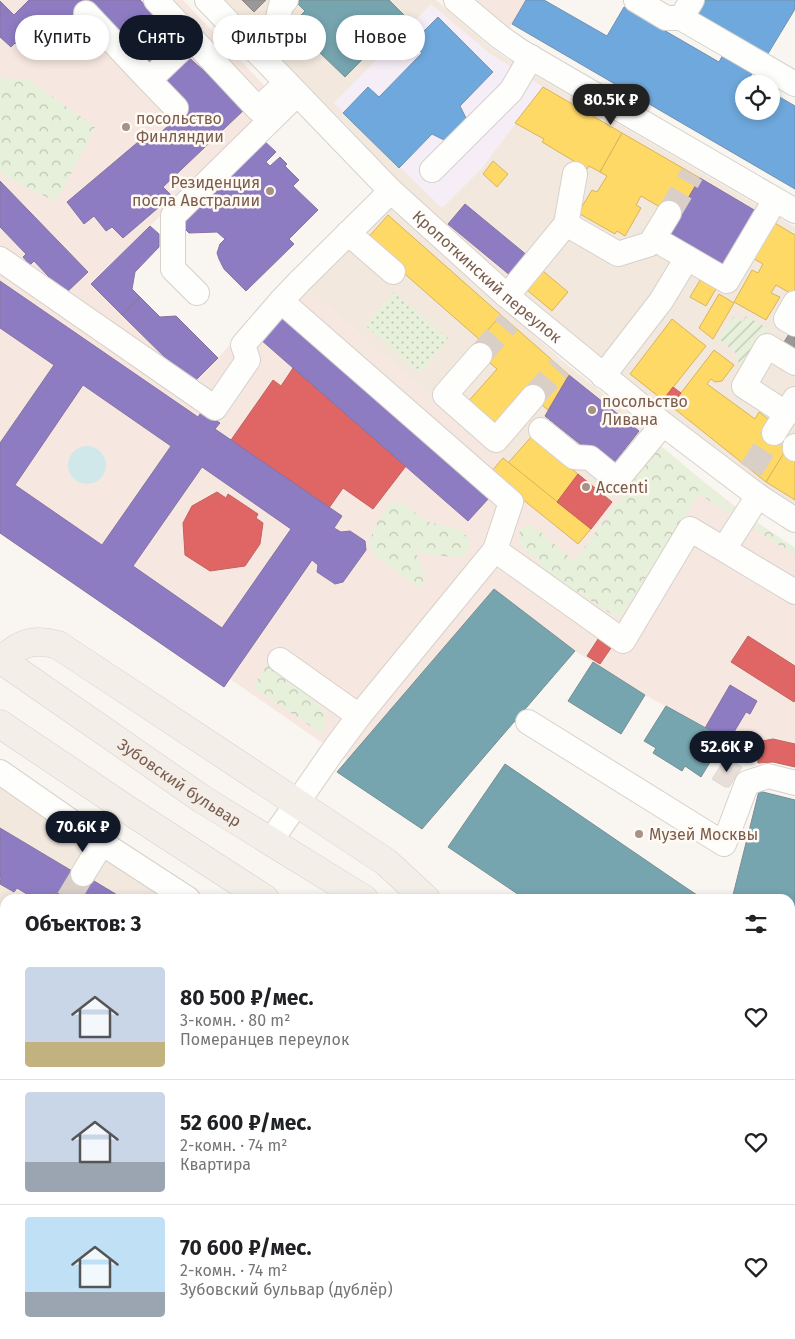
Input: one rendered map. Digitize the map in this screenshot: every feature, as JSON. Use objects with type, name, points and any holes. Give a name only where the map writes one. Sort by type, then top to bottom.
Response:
[{"type":"main road","points":[[0,661],[22,644],[33,641],[45,641],[58,645],[386,862],[421,894]]},
{"type":"main road","name":"Зубовский бульвар","points":[[0,661],[202,799],[356,894]]},
{"type":"main road","points":[[0,724],[257,894]]},
{"type":"street","points":[[156,0],[170,15]]},
{"type":"street","name":"Кропоткинский переулок","points":[[206,0],[221,15]]},
{"type":"street","points":[[279,15],[281,5],[286,0]]},
{"type":"street","points":[[456,0],[495,22],[500,37],[696,165],[775,200],[795,212]]},
{"type":"street","points":[[636,0],[666,18],[686,9],[795,84]]},
{"type":"street","points":[[86,13],[176,108]]},
{"type":"street","points":[[203,51],[258,109],[292,88]]},
{"type":"street","points":[[432,170],[511,91],[531,57]]},
{"type":"street","points":[[149,80],[170,60]]},
{"type":"street","name":"Кропоткинский переулок","points":[[265,60],[391,190],[566,359],[603,376],[663,424],[750,484],[795,520]]},
{"type":"street","points":[[197,293],[173,269],[174,216],[292,88]]},
{"type":"street","points":[[513,309],[566,224],[575,174]]},
{"type":"street","points":[[0,259],[215,408],[248,360],[243,345],[281,301],[391,190]]},
{"type":"street","points":[[665,245],[727,281],[775,200]]},
{"type":"street","points":[[566,224],[618,254],[650,244],[669,213]]},
{"type":"street","points":[[348,233],[393,272]]},
{"type":"street","points":[[603,376],[661,301],[687,258]]},
{"type":"street","points":[[270,842],[359,716],[495,550],[511,502],[281,301]]},
{"type":"street","points":[[795,303],[786,318],[795,324]]},
{"type":"street","points":[[785,415],[744,386],[768,346],[795,363]]},
{"type":"street","points":[[480,355],[445,395],[496,440],[533,397]]},
{"type":"street","points":[[541,430],[574,457],[590,458],[617,480],[663,424]]},
{"type":"street","points":[[724,549],[750,484]]},
{"type":"street","points":[[495,550],[623,641],[690,529],[795,592]]},
{"type":"street","points":[[280,660],[359,716]]},
{"type":"street","points":[[528,722],[724,844],[748,782],[768,776],[795,783]]},
{"type":"street","points":[[0,772],[102,843],[180,894]]},
{"type":"street","points":[[83,874],[102,843]]},
{"type":"shaded area","points":[[0,0],[183,0],[197,15],[119,15],[119,60],[203,60],[203,21],[213,32],[213,60],[240,60],[279,101],[91,283],[192,384],[292,276],[508,463],[590,529],[657,445],[745,514],[795,548],[795,744],[773,739],[757,742],[758,763],[722,752],[707,743],[713,732],[645,695],[575,651],[494,589],[347,760],[230,679],[224,687],[0,533]]},
{"type":"shaded area","points":[[224,0],[436,0],[493,49],[512,62],[795,227],[795,509],[743,473],[606,363],[514,287],[404,189],[350,129],[283,60],[326,60],[326,15],[239,15]]},
{"type":"shaded area","points":[[474,0],[526,0],[509,29]]},
{"type":"shaded area","points":[[431,4],[489,53],[543,87],[482,168],[442,208],[334,103],[376,60],[425,60],[425,15],[420,15]]},
{"type":"shaded area","points":[[388,206],[564,362],[661,440],[591,529],[508,463],[292,276]]},
{"type":"shaded area","points":[[0,779],[170,894],[0,894]]},
{"type":"green space","points":[[0,78],[29,80],[95,127],[65,186],[54,201],[7,177],[0,171]]},
{"type":"green space","points":[[394,292],[449,339],[419,373],[365,325]]},
{"type":"green space","points":[[734,316],[742,322],[746,316],[769,329],[740,367],[735,352],[719,339]]},
{"type":"green space","points":[[660,445],[740,513],[795,548],[795,555],[699,494],[620,617],[608,612],[578,592],[553,582],[537,560],[523,548],[519,540],[520,529],[531,524],[574,561]]},
{"type":"green space","points":[[390,504],[405,504],[425,521],[461,530],[469,539],[468,552],[457,558],[416,552],[425,577],[421,589],[373,554],[369,542],[378,520]]},
{"type":"green space","points":[[268,663],[287,673],[323,710],[326,720],[322,734],[253,687]]},
{"type":"water","points":[[87,446],[94,447],[100,452],[105,458],[105,472],[100,478],[94,483],[87,484],[80,483],[74,478],[69,472],[68,465],[69,458],[74,452],[80,447]]},
{"type":"building: Жильё","points":[[543,87],[622,133],[600,172],[589,166],[587,169],[542,142],[544,139],[515,123]]},
{"type":"building: Жильё","points":[[622,133],[700,178],[677,217],[641,196],[636,205],[641,208],[625,236],[617,231],[615,234],[578,213],[592,190],[597,192],[607,176],[600,172]]},
{"type":"building: Жильё","points":[[493,161],[508,174],[497,187],[483,174]]},
{"type":"building: Жильё","points":[[388,215],[501,315],[480,340],[366,240]]},
{"type":"building: Жильё","points":[[768,219],[795,235],[795,296],[776,285],[771,293],[780,297],[766,320],[734,302],[752,270],[758,273],[763,264],[747,255]]},
{"type":"building: Жильё","points":[[543,271],[568,292],[552,311],[527,290]]},
{"type":"building: Жильё","points":[[702,277],[717,287],[706,306],[690,297]]},
{"type":"building: Жильё","points":[[719,294],[734,303],[713,339],[699,328]]},
{"type":"building: Жильё","points":[[501,315],[569,375],[548,410],[528,393],[494,431],[465,405],[497,369],[472,348]]},
{"type":"building: Жильё","points":[[672,319],[706,346],[663,400],[630,374]]},
{"type":"building: Жильё","points":[[714,350],[734,365],[722,381],[715,382],[711,379],[707,384],[755,419],[759,412],[771,421],[766,427],[790,445],[766,482],[671,406]]},
{"type":"building: Жильё","points":[[532,436],[578,474],[557,502],[508,463]]},
{"type":"building: Жильё","points":[[787,448],[795,453],[795,500],[766,482]]},
{"type":"building: Жильё","points":[[503,458],[591,529],[578,544],[490,473]]},
{"type":"building: Торговля","points":[[293,368],[406,466],[373,509],[343,488],[329,508],[231,440],[273,380],[281,386]]},
{"type":"building: Торговля","points":[[673,387],[681,393],[671,406],[663,400]]},
{"type":"building: Торговля","points":[[578,474],[612,502],[591,529],[557,502]]},
{"type":"building: Торговля","points":[[217,492],[226,498],[228,494],[258,514],[256,518],[263,523],[260,544],[245,566],[210,571],[185,555],[183,523],[192,506]]},
{"type":"building: Торговля","points":[[600,636],[613,645],[600,664],[587,656]]},
{"type":"building: Торговля","points":[[748,636],[795,666],[794,702],[731,662]]},
{"type":"building: Торговля","points":[[773,739],[795,744],[795,767],[773,762],[758,763],[757,742]]},
{"type":"building: Офисы","points":[[29,0],[87,0],[72,15],[15,15],[15,43],[11,47],[0,37],[0,1],[14,15]]},
{"type":"building: Офисы","points":[[87,0],[140,0],[154,15],[119,15],[119,36],[109,24],[109,15],[100,15]]},
{"type":"building: Офисы","points":[[141,60],[159,60],[149,69]]},
{"type":"building: Офисы","points":[[181,60],[192,60],[246,108],[163,187],[172,196],[123,238],[112,227],[106,231],[94,216],[84,224],[67,202],[144,137],[149,143],[188,108],[160,79]]},
{"type":"building: Офисы","points":[[261,138],[276,152],[266,162],[270,166],[280,157],[287,164],[285,166],[299,180],[293,186],[318,210],[289,239],[294,244],[246,291],[224,269],[219,259],[217,253],[220,244],[225,239],[217,232],[189,233],[183,227],[183,215]]},
{"type":"building: Офисы","points":[[700,178],[761,214],[728,270],[667,234]]},
{"type":"building: Офисы","points":[[0,181],[88,272],[65,294],[34,261],[30,265],[23,257],[26,254],[0,227]]},
{"type":"building: Офисы","points":[[465,204],[528,256],[511,276],[448,224]]},
{"type":"building: Офисы","points":[[150,226],[159,234],[159,247],[135,272],[132,289],[140,297],[122,315],[91,284]]},
{"type":"building: Офисы","points":[[0,281],[198,417],[202,411],[220,423],[215,429],[342,516],[334,528],[341,532],[350,531],[365,541],[366,550],[343,582],[335,584],[317,572],[318,565],[312,560],[224,687],[0,533],[0,443],[54,365],[0,328]],"holes":[[[83,385],[171,446],[102,545],[15,485]],[[202,467],[291,529],[222,628],[133,566]]]},
{"type":"building: Офисы","points":[[140,297],[160,317],[176,316],[218,358],[192,384],[122,315]]},
{"type":"building: Офисы","points":[[281,316],[489,498],[468,521],[260,339]]},
{"type":"building: Офисы","points":[[569,375],[639,431],[610,468],[545,416]]},
{"type":"building: Офисы","points":[[730,685],[757,701],[750,714],[746,712],[722,752],[707,743],[713,732],[705,728]]},
{"type":"building: Офисы","points":[[0,828],[72,871],[59,894],[27,894],[17,888],[14,892],[0,884]]},
{"type":"building: Офисы","points":[[74,869],[116,894],[59,894]]},
{"type":"building: Школы","points":[[526,0],[544,0],[607,36],[624,7],[719,62],[725,51],[755,68],[751,75],[735,75],[735,120],[780,120],[780,97],[795,106],[795,189],[512,24]]},
{"type":"building: Школы","points":[[703,0],[795,0],[795,9],[766,57],[694,15]]},
{"type":"building: Школы","points":[[438,17],[493,72],[460,106],[466,118],[444,140],[432,134],[399,168],[343,113],[368,87],[379,97],[415,60],[425,60],[425,30]]},
{"type":"building: Учреждения","points":[[300,0],[389,0],[404,15],[336,15],[336,60],[362,60],[345,77],[326,59],[326,15],[301,15],[305,11],[297,3]]},
{"type":"building: Учреждения","points":[[494,589],[575,651],[422,829],[337,772]]},
{"type":"building: Учреждения","points":[[593,662],[645,695],[621,734],[568,701]]},
{"type":"building: Учреждения","points":[[666,706],[713,732],[707,743],[718,749],[701,777],[685,766],[682,771],[653,753],[656,748],[644,741]]},
{"type":"building: Учреждения","points":[[505,764],[696,894],[518,894],[448,847]]},
{"type":"building: Учреждения","points":[[759,791],[795,800],[795,894],[733,894]]},
{"type":"building: Промзона","points":[[242,0],[266,0],[254,12]]},
{"type":"building: Промзона","points":[[789,334],[795,338],[795,359],[779,350]]},
{"type":"building: Прочее","points":[[726,757],[742,767],[729,787],[725,787],[712,779]]},
{"type":"tunnel","points":[[669,213],[692,174]]},
{"type":"tunnel","points":[[480,355],[509,322]]},
{"type":"tunnel","points":[[533,397],[560,367]]},
{"type":"tunnel","points":[[751,470],[774,433]]},
{"type":"tunnel","points":[[71,894],[83,874]]},
{"type":"place","name":"посольство Финляндии","points":[[126,127]]},
{"type":"place","name":"Резиденция посла Австралии","points":[[270,191]]},
{"type":"place","name":"посольство Ливана","points":[[592,410]]},
{"type":"place","name":"Accenti","points":[[586,487]]},
{"type":"place","name":"Музей Москвы","points":[[639,834]]}]
